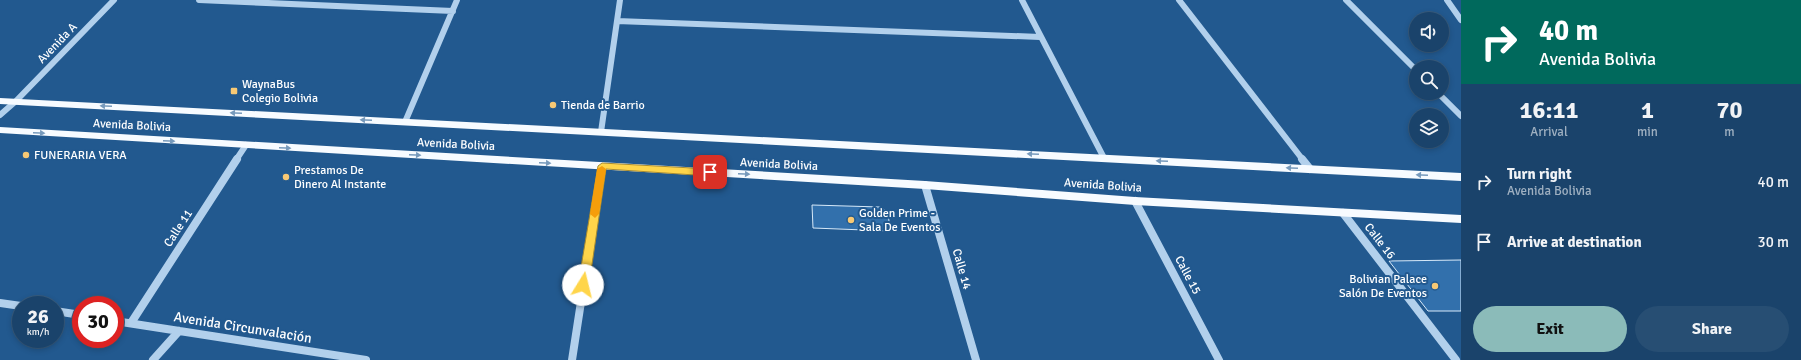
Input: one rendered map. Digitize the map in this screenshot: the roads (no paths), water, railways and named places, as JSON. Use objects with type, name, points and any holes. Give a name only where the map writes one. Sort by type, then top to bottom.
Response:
[{"type":"main road","name":"Avenida Bolivia","points":[[0,101],[1461,177]]},
{"type":"main road","name":"Avenida Bolivia","points":[[0,130],[925,186],[1135,201],[1461,219]]},
{"type":"street","name":"Avenida A","points":[[0,115],[16,102],[114,0]]},
{"type":"street","points":[[199,0],[453,10]]},
{"type":"street","points":[[405,122],[457,0]]},
{"type":"street","points":[[601,132],[620,0]]},
{"type":"street","points":[[1022,0],[1104,158]]},
{"type":"street","points":[[1179,0],[1310,169]]},
{"type":"street","points":[[1346,0],[1409,63]]},
{"type":"street","points":[[1447,0],[1461,20]]},
{"type":"street","points":[[617,21],[1040,37]]},
{"type":"street","points":[[1445,100],[1461,116]]},
{"type":"street","points":[[1452,107],[1461,107]]},
{"type":"street","name":"Calle 11","points":[[131,323],[246,145]]},
{"type":"street","points":[[572,360],[602,166]]},
{"type":"street","name":"Calle 14","points":[[925,186],[976,360]]},
{"type":"street","name":"Calle 15","points":[[1135,201],[1219,360]]},
{"type":"street","name":"Calle 16","points":[[1343,213],[1456,360]]},
{"type":"street","points":[[0,303],[12,305]]},
{"type":"street","name":"Avenida Circunvalación","points":[[124,322],[366,360]]},
{"type":"street","points":[[153,360],[179,331]]},
{"type":"place","name":"WaynaBus Colegio Bolivia","points":[[234,91]]},
{"type":"place","name":"Tienda de Barrio","points":[[553,105]]},
{"type":"place","name":"FUNERARIA VERA","points":[[26,155]]},
{"type":"place","name":"Prestamos De Dinero Al Instante","points":[[286,177]]},
{"type":"place","name":"Golden Prime - Sala De Eventos","points":[[851,220]]},
{"type":"place","name":"Bolivian Palace Salón De Eventos","points":[[1435,286]]}]
